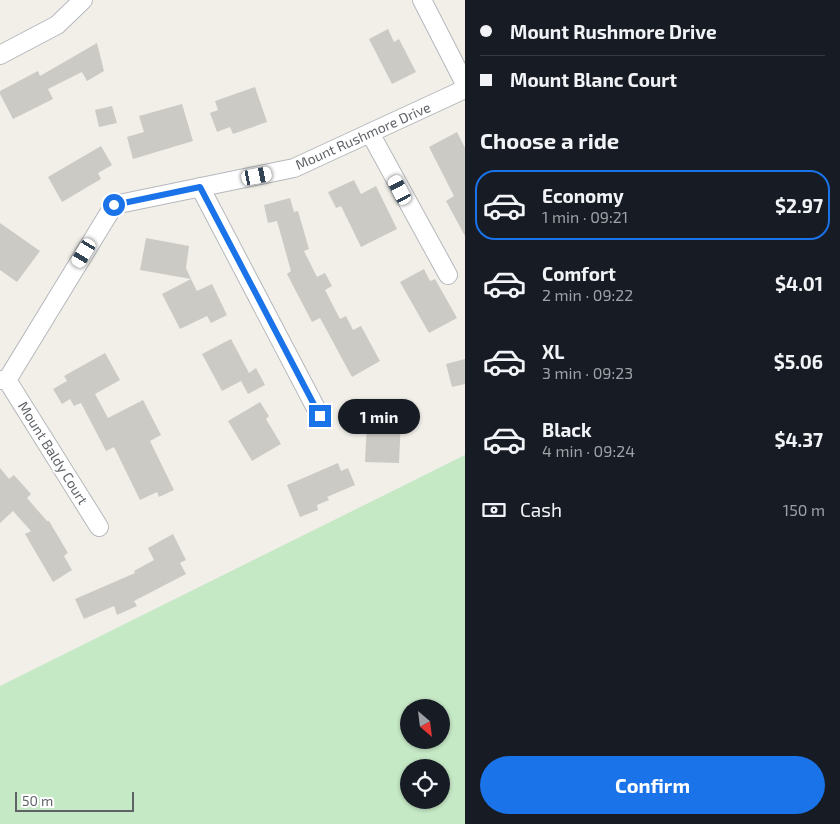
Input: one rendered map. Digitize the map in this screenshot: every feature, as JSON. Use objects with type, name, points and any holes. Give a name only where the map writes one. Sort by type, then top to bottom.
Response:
[{"type":"street","points":[[0,55],[57,25],[83,0]]},
{"type":"street","points":[[422,0],[465,84]]},
{"type":"street","name":"Mount Rushmore Drive","points":[[3,380],[114,205],[294,168],[465,89]]},
{"type":"street","points":[[370,133],[448,274]]},
{"type":"street","points":[[200,187],[320,416]]},
{"type":"street","name":"Mount Baldy Court","points":[[3,380],[99,527]]},
{"type":"green space","points":[[465,455],[465,824],[0,824],[0,686]]},
{"type":"building","points":[[388,29],[394,42],[399,39],[416,72],[392,84],[369,39]]},
{"type":"building","points":[[97,43],[104,71],[87,81],[82,72],[48,89],[53,99],[13,119],[0,91],[38,71],[40,76]]},
{"type":"building","points":[[255,87],[267,122],[233,134],[230,127],[217,132],[210,113],[218,110],[215,101]]},
{"type":"building","points":[[182,104],[193,141],[133,159],[127,137],[144,132],[139,116]]},
{"type":"building","points":[[112,106],[117,123],[99,127],[95,110]]},
{"type":"building","points":[[457,132],[465,148],[465,236],[446,201],[454,196],[429,147]]},
{"type":"building","points":[[101,146],[112,165],[98,173],[101,179],[62,202],[48,177]]},
{"type":"building","points":[[354,180],[361,194],[376,186],[397,229],[361,247],[341,206],[336,208],[328,192]]},
{"type":"building","points":[[290,198],[294,212],[298,211],[309,249],[304,251],[317,277],[325,273],[332,286],[325,290],[340,319],[346,316],[353,330],[361,326],[380,361],[352,377],[320,318],[312,322],[287,274],[291,271],[277,221],[268,223],[264,205]]},
{"type":"building","points":[[0,223],[40,251],[17,282],[0,270]]},
{"type":"building","points":[[146,238],[189,246],[186,268],[191,279],[140,270]]},
{"type":"building","points":[[424,269],[430,281],[435,279],[457,318],[429,333],[400,282]]},
{"type":"building","points":[[191,279],[197,291],[212,284],[227,315],[211,323],[207,316],[180,329],[162,294]]},
{"type":"building","points":[[231,339],[249,373],[256,368],[265,385],[248,394],[241,381],[222,391],[202,354]]},
{"type":"building","points":[[105,353],[120,380],[95,394],[108,418],[143,400],[161,435],[150,441],[174,490],[159,497],[157,492],[140,500],[114,447],[106,451],[81,403],[74,406],[70,399],[62,404],[53,389],[67,381],[64,376]]},
{"type":"building","points":[[465,359],[465,384],[452,387],[446,364]]},
{"type":"building","points":[[260,402],[269,416],[266,419],[281,444],[252,461],[228,421]]},
{"type":"building","points":[[368,402],[389,403],[388,420],[401,420],[399,463],[365,462]]},
{"type":"building","points":[[338,463],[341,471],[348,468],[355,485],[327,497],[329,500],[317,505],[318,510],[300,517],[287,485]]},
{"type":"building","points":[[0,468],[9,479],[14,475],[31,494],[27,498],[49,521],[68,553],[64,556],[72,570],[53,582],[25,534],[31,531],[13,511],[0,523]]},
{"type":"building","points":[[173,534],[186,560],[180,563],[186,574],[134,601],[137,606],[117,615],[114,606],[84,619],[75,599],[135,573],[134,571],[154,560],[148,548]]},
{"type":"route","points":[[114,205],[200,187],[320,416]]}]
